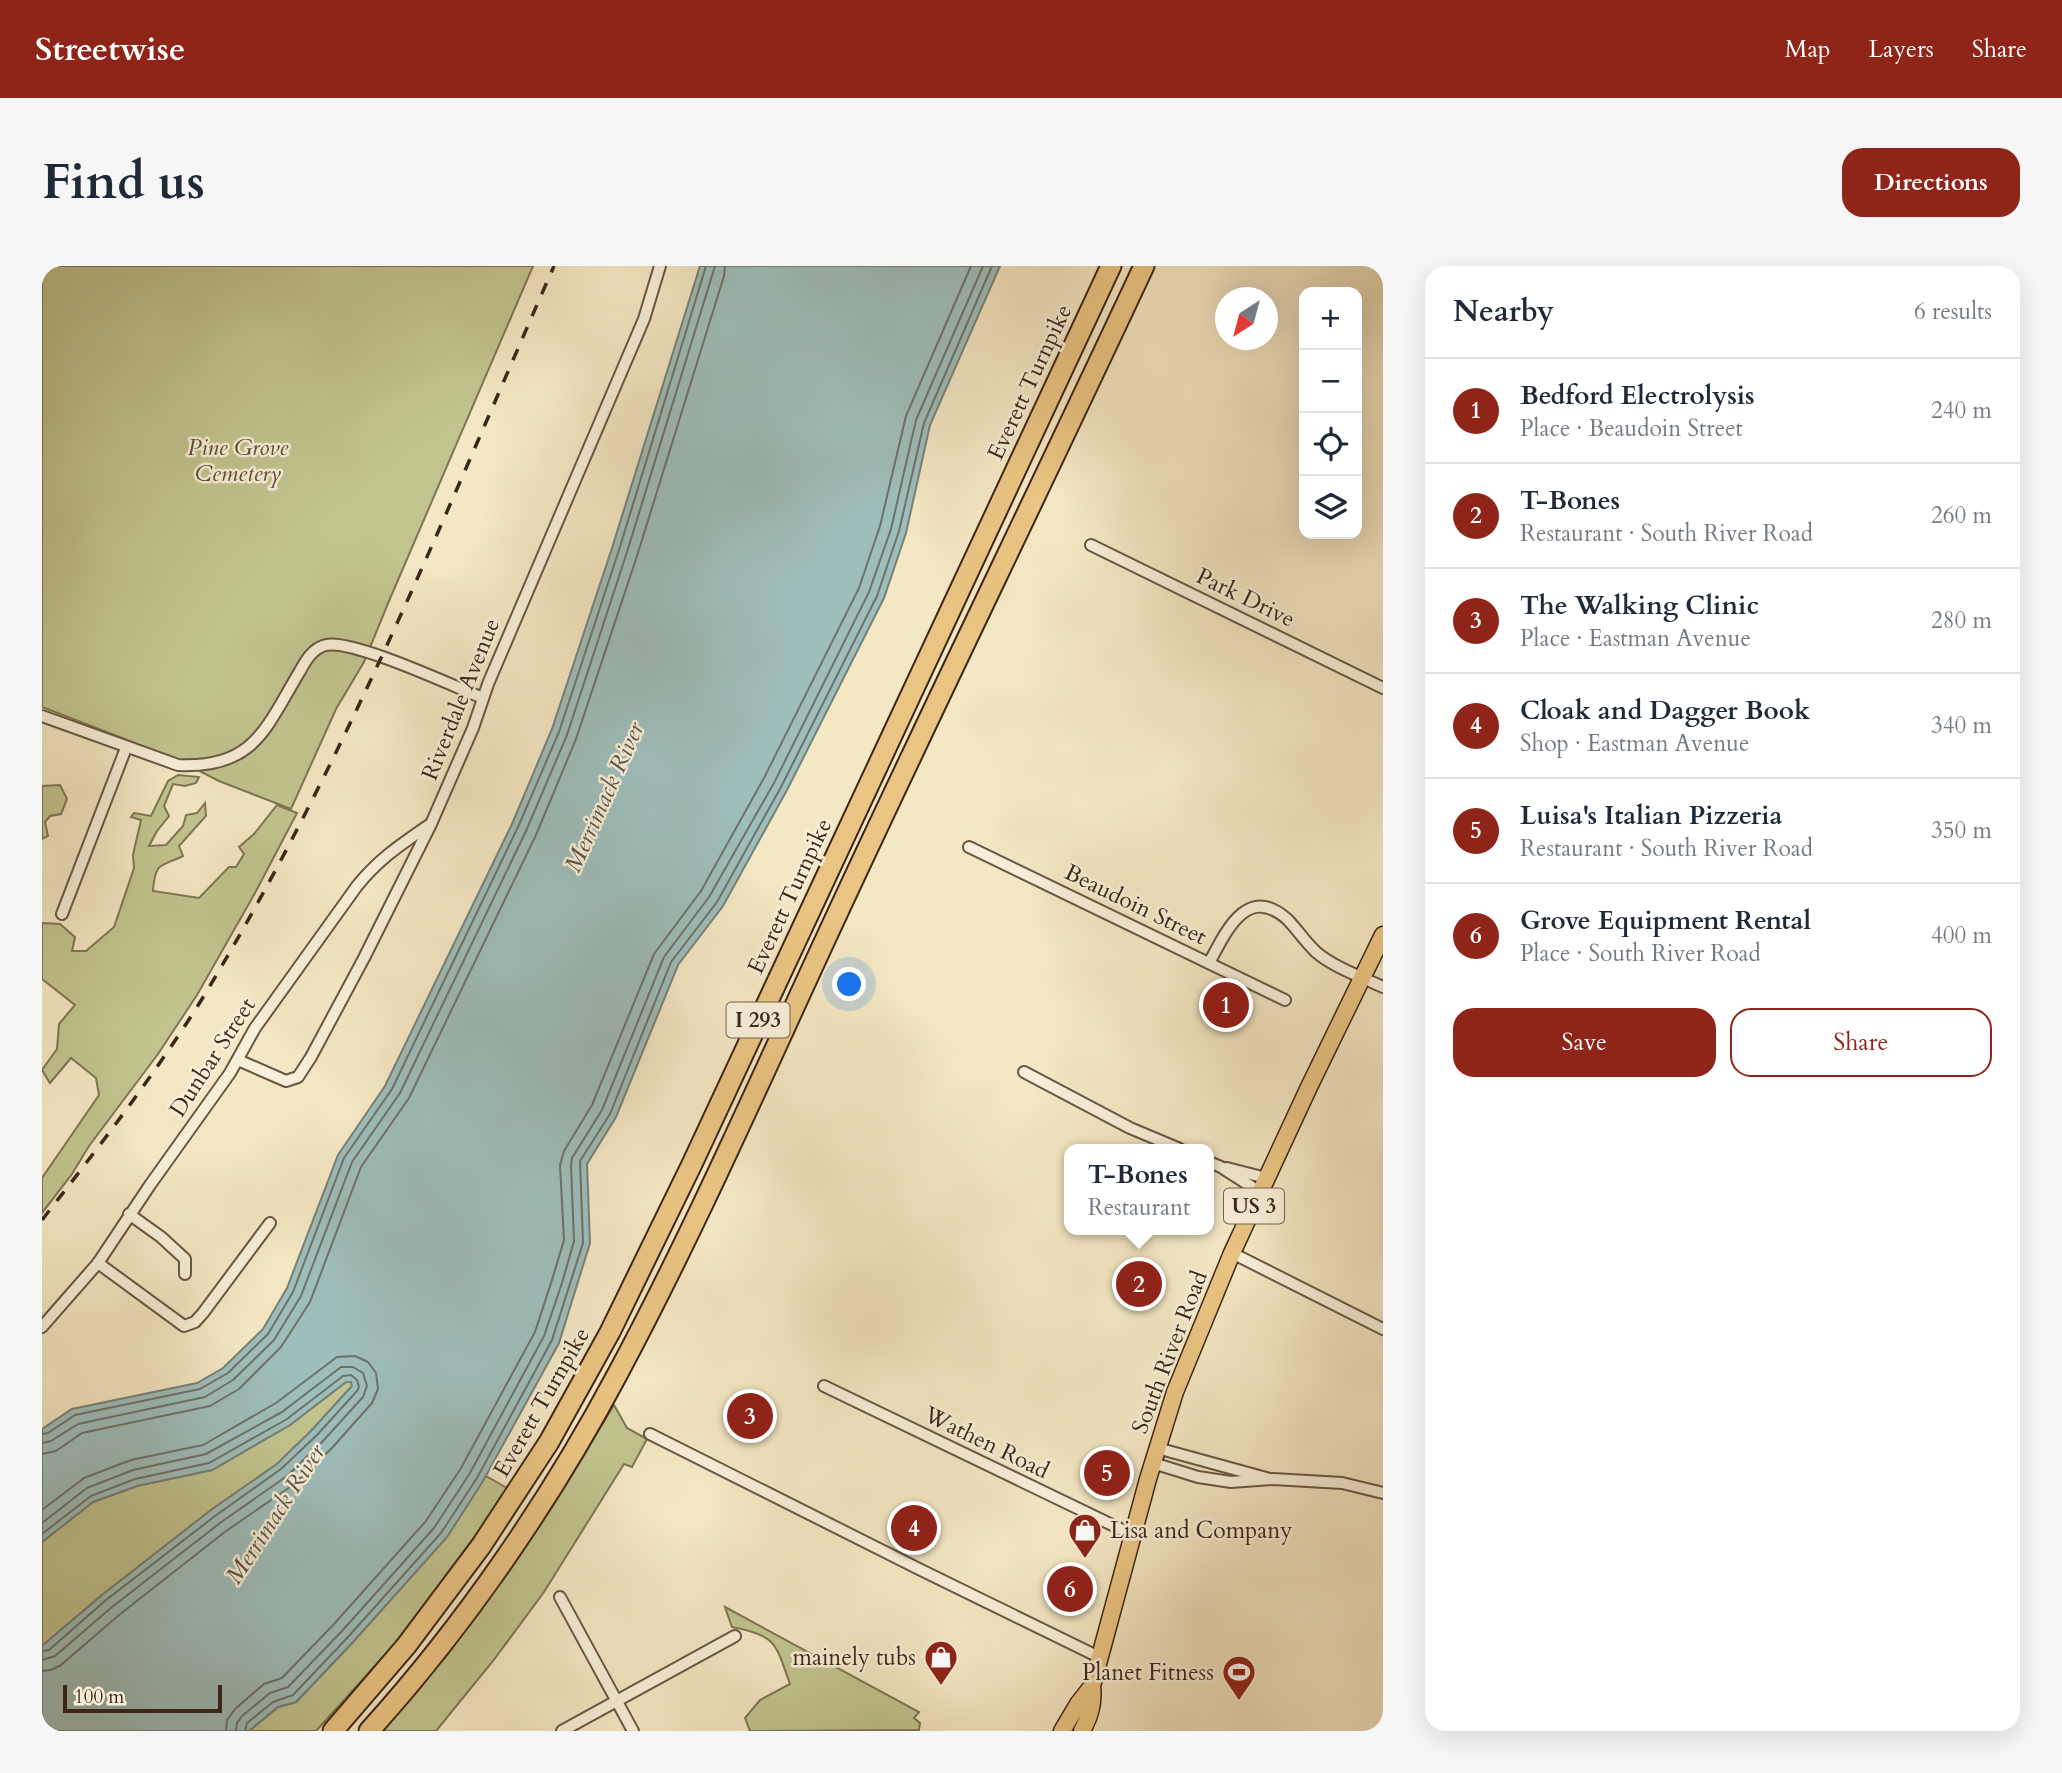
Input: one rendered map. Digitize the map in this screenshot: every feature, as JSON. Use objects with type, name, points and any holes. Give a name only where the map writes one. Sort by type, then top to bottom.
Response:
[{"type":"highway","name":"Everett Turnpike","points":[[333,1731],[445,1597],[549,1442],[586,1376],[692,1164],[1111,266]]},
{"type":"highway","name":"I 293","points":[[369,1731],[425,1664],[526,1527],[616,1377],[731,1143],[1144,266]]},
{"type":"main road","name":"South River Road","points":[[1062,1731],[1092,1686],[1175,1392],[1232,1252],[1383,934]]},
{"type":"main road","name":"South River Road","points":[[1082,1731],[1090,1716],[1094,1699],[1092,1686]]},
{"type":"street","name":"Riverdale Avenue","points":[[238,1060],[286,1081],[298,1077],[311,1057],[431,824],[644,318],[660,266]]},
{"type":"street","name":"Park Drive","points":[[1091,545],[1383,688]]},
{"type":"street","points":[[42,716],[178,765],[215,763],[242,753],[252,744],[266,727],[306,660],[317,649],[326,645],[348,647],[383,657],[483,698]]},
{"type":"street","points":[[62,914],[126,748]]},
{"type":"street","name":"Dunbar Street","points":[[42,1327],[98,1263],[238,1060],[255,1028],[357,886],[373,867],[400,844],[431,824]]},
{"type":"street","name":"Beaudoin Street","points":[[969,847],[1285,1000]]},
{"type":"street","points":[[1209,963],[1235,919],[1248,910],[1262,908],[1285,918],[1318,954],[1383,987]]},
{"type":"street","points":[[1024,1072],[1130,1128],[1168,1144]]},
{"type":"street","points":[[1214,1164],[1263,1185]]},
{"type":"street","points":[[130,1214],[177,1250],[185,1259],[185,1274]]},
{"type":"street","points":[[98,1263],[184,1326],[195,1322],[203,1313],[270,1223]]},
{"type":"street","points":[[1232,1252],[1383,1329]]},
{"type":"street","name":"Wathen Road","points":[[824,1386],[1133,1535]]},
{"type":"street","points":[[650,1434],[1101,1658]]},
{"type":"street","points":[[1155,1456],[1251,1472],[1273,1479]]},
{"type":"street","points":[[1155,1456],[1198,1477],[1231,1482],[1273,1479],[1342,1483],[1383,1493]]},
{"type":"street","points":[[561,1597],[632,1731]]},
{"type":"street","points":[[562,1731],[735,1636]]},
{"type":"green space","name":"Pine Grove Cemetery","points":[[42,266],[533,266],[364,662],[336,709],[291,809],[219,781],[176,759],[42,707]]},
{"type":"green space","points":[[178,775],[199,777],[196,783],[185,786],[173,784],[164,806],[169,816],[149,846],[166,845],[183,826],[186,815],[197,813],[205,803],[206,816],[179,846],[183,856],[160,866],[155,874],[153,891],[199,898],[229,867],[236,867],[244,854],[239,847],[254,834],[277,805],[297,813],[197,995],[158,1054],[42,1213],[42,1178],[99,1095],[96,1078],[71,1058],[50,1083],[42,1070],[57,1049],[59,1024],[75,1005],[42,979],[42,923],[60,924],[75,937],[72,951],[86,951],[114,927],[134,868],[133,855],[141,820],[131,817],[134,813],[151,816],[168,781]]},
{"type":"green space","points":[[60,785],[67,799],[61,814],[50,816],[45,822],[48,836],[42,839],[42,786]]},
{"type":"green space","points":[[346,1382],[351,1382],[352,1386],[277,1464],[211,1510],[102,1595],[42,1646],[42,1542],[93,1502],[137,1486],[212,1470],[290,1425]]},
{"type":"green space","points":[[614,1405],[627,1428],[647,1439],[632,1467],[624,1464],[544,1592],[436,1731],[382,1731],[471,1623],[552,1507]]},
{"type":"green space","points":[[486,1476],[507,1488],[478,1532],[393,1646],[316,1731],[249,1731],[278,1707],[296,1702],[353,1642],[447,1537]]},
{"type":"green space","points":[[725,1607],[919,1712],[914,1718],[920,1723],[919,1730],[750,1731],[745,1718],[760,1700],[790,1684],[773,1644],[758,1634],[732,1627]]},
{"type":"water","name":"Merrimack River","points":[[700,266],[1000,266],[930,425],[906,533],[884,598],[787,790],[723,906],[678,965],[616,1117],[587,1164],[590,1243],[559,1343],[483,1481],[447,1537],[296,1702],[278,1707],[249,1731],[42,1731],[42,1646],[102,1595],[211,1510],[277,1464],[352,1386],[351,1382],[346,1382],[290,1425],[212,1470],[137,1486],[93,1502],[42,1542],[42,1429],[72,1409],[197,1383],[223,1368],[263,1329],[287,1288],[338,1155],[385,1086],[512,824],[552,729]]},
{"type":"railway","points":[[42,1220],[165,1056],[253,911],[347,731],[432,546],[554,266]]},
{"type":"place","name":"Bedford Electrolysis","points":[[1226,1005]]},
{"type":"place","name":"T-Bones","points":[[1139,1284]]},
{"type":"place","name":"The Walking Clinic","points":[[750,1416]]},
{"type":"place","name":"Luisa's Italian Pizzeria","points":[[1107,1473]]},
{"type":"place","name":"Cloak and Dagger Book","points":[[914,1528]]},
{"type":"place","name":"Lisa and Company","points":[[1085,1560]]},
{"type":"place","name":"Grove Equipment Rental","points":[[1070,1589]]},
{"type":"place","name":"mainely tubs","points":[[941,1687]]},
{"type":"place","name":"Planet Fitness","points":[[1239,1702]]}]
